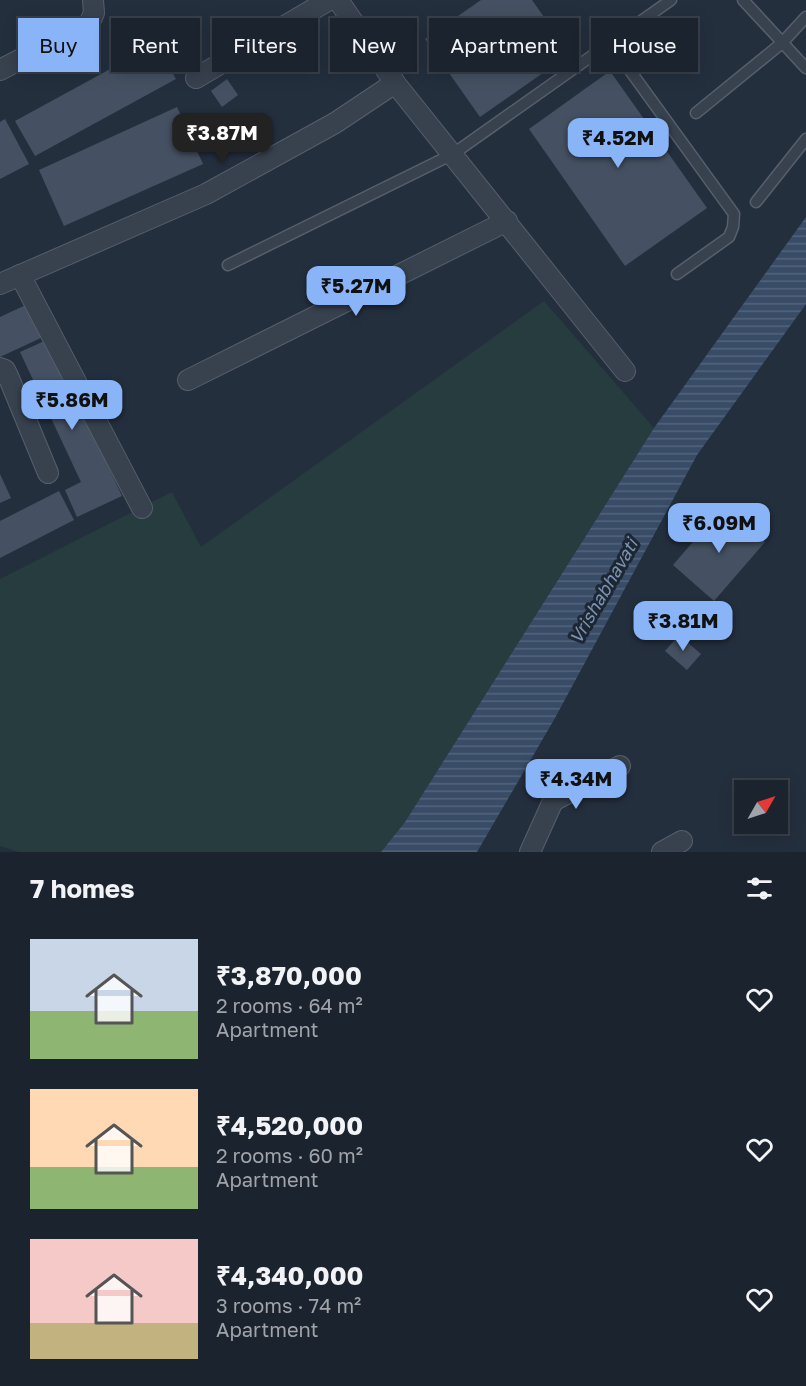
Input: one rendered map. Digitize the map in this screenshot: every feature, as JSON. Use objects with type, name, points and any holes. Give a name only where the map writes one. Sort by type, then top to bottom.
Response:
[{"type":"street","points":[[0,70],[89,24],[94,13],[93,0]]},
{"type":"street","points":[[196,78],[329,0]]},
{"type":"street","points":[[338,0],[395,83],[625,371]]},
{"type":"street","points":[[0,284],[206,194],[335,123],[395,83]]},
{"type":"street","points":[[188,380],[507,221]]},
{"type":"street","points":[[20,275],[142,508]]},
{"type":"street","points":[[0,368],[5,370],[8,376],[48,473]]},
{"type":"street","points":[[530,852],[553,801],[620,766]]},
{"type":"street","points":[[662,852],[682,841]]},
{"type":"lane","points":[[645,18],[671,0]]},
{"type":"lane","points":[[743,0],[806,68]]},
{"type":"lane","points":[[696,113],[782,43],[806,16]]},
{"type":"lane","points":[[228,265],[453,154],[591,56]]},
{"type":"lane","points":[[631,72],[735,214],[734,227],[729,237],[677,274]]},
{"type":"lane","points":[[756,202],[806,139]]},
{"type":"green space","points":[[544,301],[654,428],[405,822],[381,852],[19,852],[0,846],[0,579],[172,492],[201,547]]},
{"type":"water","name":"Vrishabhavati","points":[[806,217],[806,304],[697,455],[555,718],[477,852],[381,852],[405,822],[654,428]]},
{"type":"building","points":[[481,0],[532,0],[545,18],[455,18]]},
{"type":"building","points":[[111,69],[111,72],[172,72],[176,79],[35,156],[15,121]]},
{"type":"building","points":[[448,72],[544,72],[480,117]]},
{"type":"building","points":[[611,72],[707,208],[625,266],[529,129]]},
{"type":"building","points":[[227,79],[238,95],[222,107],[211,91]]},
{"type":"building","points":[[177,107],[203,164],[64,226],[39,170]]},
{"type":"building","points":[[5,119],[29,164],[0,179],[0,122]]},
{"type":"building","points":[[28,304],[43,337],[0,357],[0,317]]},
{"type":"building","points":[[49,339],[122,496],[77,517],[65,490],[81,482],[20,352]]},
{"type":"building","points":[[0,474],[11,498],[0,503]]},
{"type":"building","points":[[59,491],[74,520],[0,558],[0,521]]},
{"type":"building","points":[[724,506],[765,542],[714,601],[673,565]]},
{"type":"building","points":[[679,635],[701,654],[687,670],[665,651]]}]
